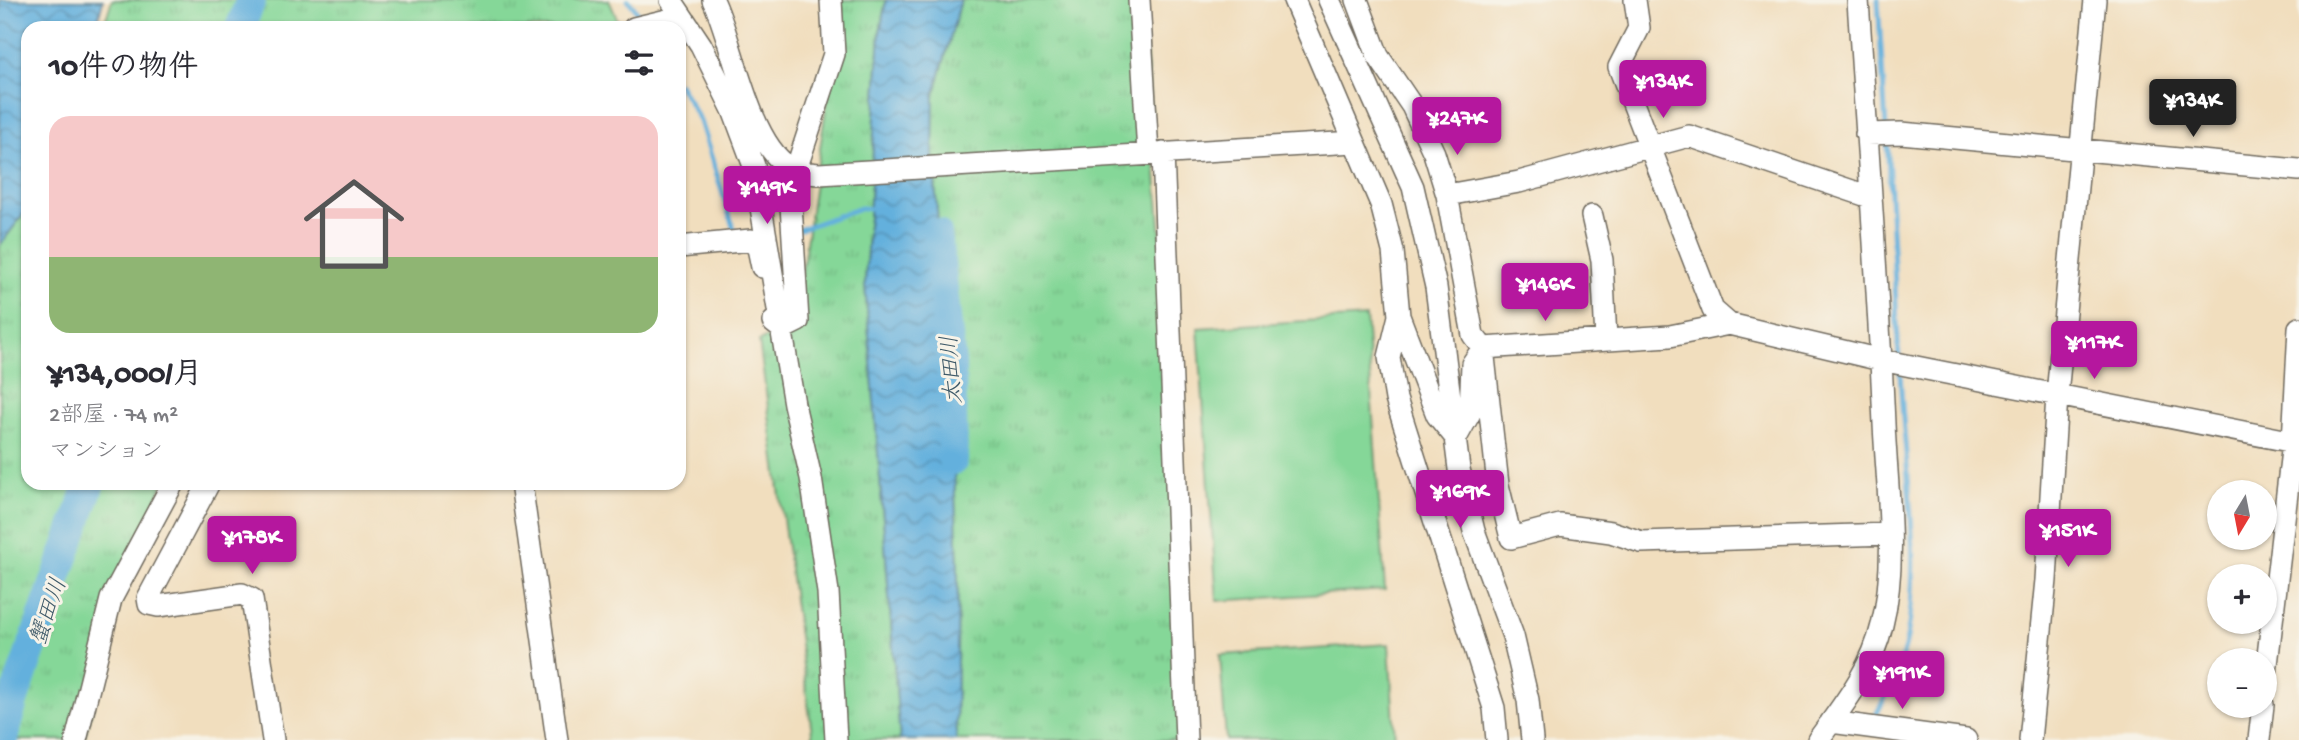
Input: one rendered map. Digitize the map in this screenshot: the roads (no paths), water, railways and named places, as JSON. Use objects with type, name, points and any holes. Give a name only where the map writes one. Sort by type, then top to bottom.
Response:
[{"type":"street","points":[[713,0],[729,38],[738,79],[750,112],[780,158],[796,170],[819,174],[1354,142]]},
{"type":"street","points":[[782,330],[798,321],[790,188],[834,54],[831,0]]},
{"type":"street","points":[[1139,0],[1186,740]]},
{"type":"street","points":[[1294,0],[1381,204],[1393,251],[1399,316],[1437,415],[1456,438]]},
{"type":"street","points":[[1329,0],[1413,187],[1436,287],[1459,469],[1474,531],[1513,636],[1528,700],[1532,740]]},
{"type":"street","points":[[1357,0],[1378,56],[1412,106],[1447,195],[1473,335],[1483,348],[1498,485],[1510,538],[1560,526],[1611,532],[1642,542],[1889,534]]},
{"type":"street","points":[[1635,0],[1639,28],[1619,68],[1713,310],[1729,324]]},
{"type":"street","points":[[1818,740],[1857,685],[1882,626],[1889,586],[1881,360],[1858,0]]},
{"type":"street","points":[[2030,740],[2046,580],[2057,395],[2095,0]]},
{"type":"street","points":[[649,21],[676,8]]},
{"type":"street","points":[[686,23],[701,45],[733,110],[754,166],[794,404],[811,478],[828,592],[836,740]]},
{"type":"street","points":[[1866,134],[1901,133],[2299,170]]},
{"type":"street","points":[[1447,195],[1519,181],[1689,136],[1870,197]]},
{"type":"street","points":[[1592,216],[1602,260],[1606,340]]},
{"type":"street","points":[[686,246],[751,240],[758,248],[773,323],[782,330]]},
{"type":"street","points":[[1399,316],[1389,357],[1396,399],[1494,708],[1497,740]]},
{"type":"street","points":[[1483,348],[1670,335],[1729,324],[1881,360],[2296,443]]},
{"type":"street","points":[[2269,648],[2296,443],[2299,328]]},
{"type":"street","points":[[1456,438],[1470,413],[1472,364],[1483,348]]},
{"type":"street","points":[[76,740],[111,599],[169,490]]},
{"type":"street","points":[[205,490],[148,598],[149,604],[158,606],[242,594],[252,599],[273,740]]},
{"type":"street","points":[[522,490],[556,740]]},
{"type":"street","points":[[2259,740],[2262,718]]},
{"type":"street","points":[[1832,722],[1966,740]]},
{"type":"water","points":[[0,0],[103,0],[98,21],[21,21],[21,217],[0,245]]},
{"type":"water","points":[[886,0],[961,0],[934,96],[933,154],[952,421],[958,567],[956,740],[900,740],[865,284],[880,32]]},
{"type":"waterway","points":[[243,21],[251,0]]},
{"type":"waterway","points":[[628,0],[643,19]]},
{"type":"waterway","points":[[1878,0],[1886,128]]},
{"type":"waterway","points":[[686,96],[700,121],[736,236]]},
{"type":"waterway","points":[[1887,138],[1899,359]]},
{"type":"waterway","points":[[798,230],[860,208],[875,209]]},
{"type":"waterway","name":"太田川","points":[[937,234],[951,363],[953,460]]},
{"type":"waterway","points":[[1872,722],[1901,659],[1911,605],[1912,538],[1900,369]]},
{"type":"waterway","name":"蟹田川","points":[[3,740],[13,701],[88,490]]}]
